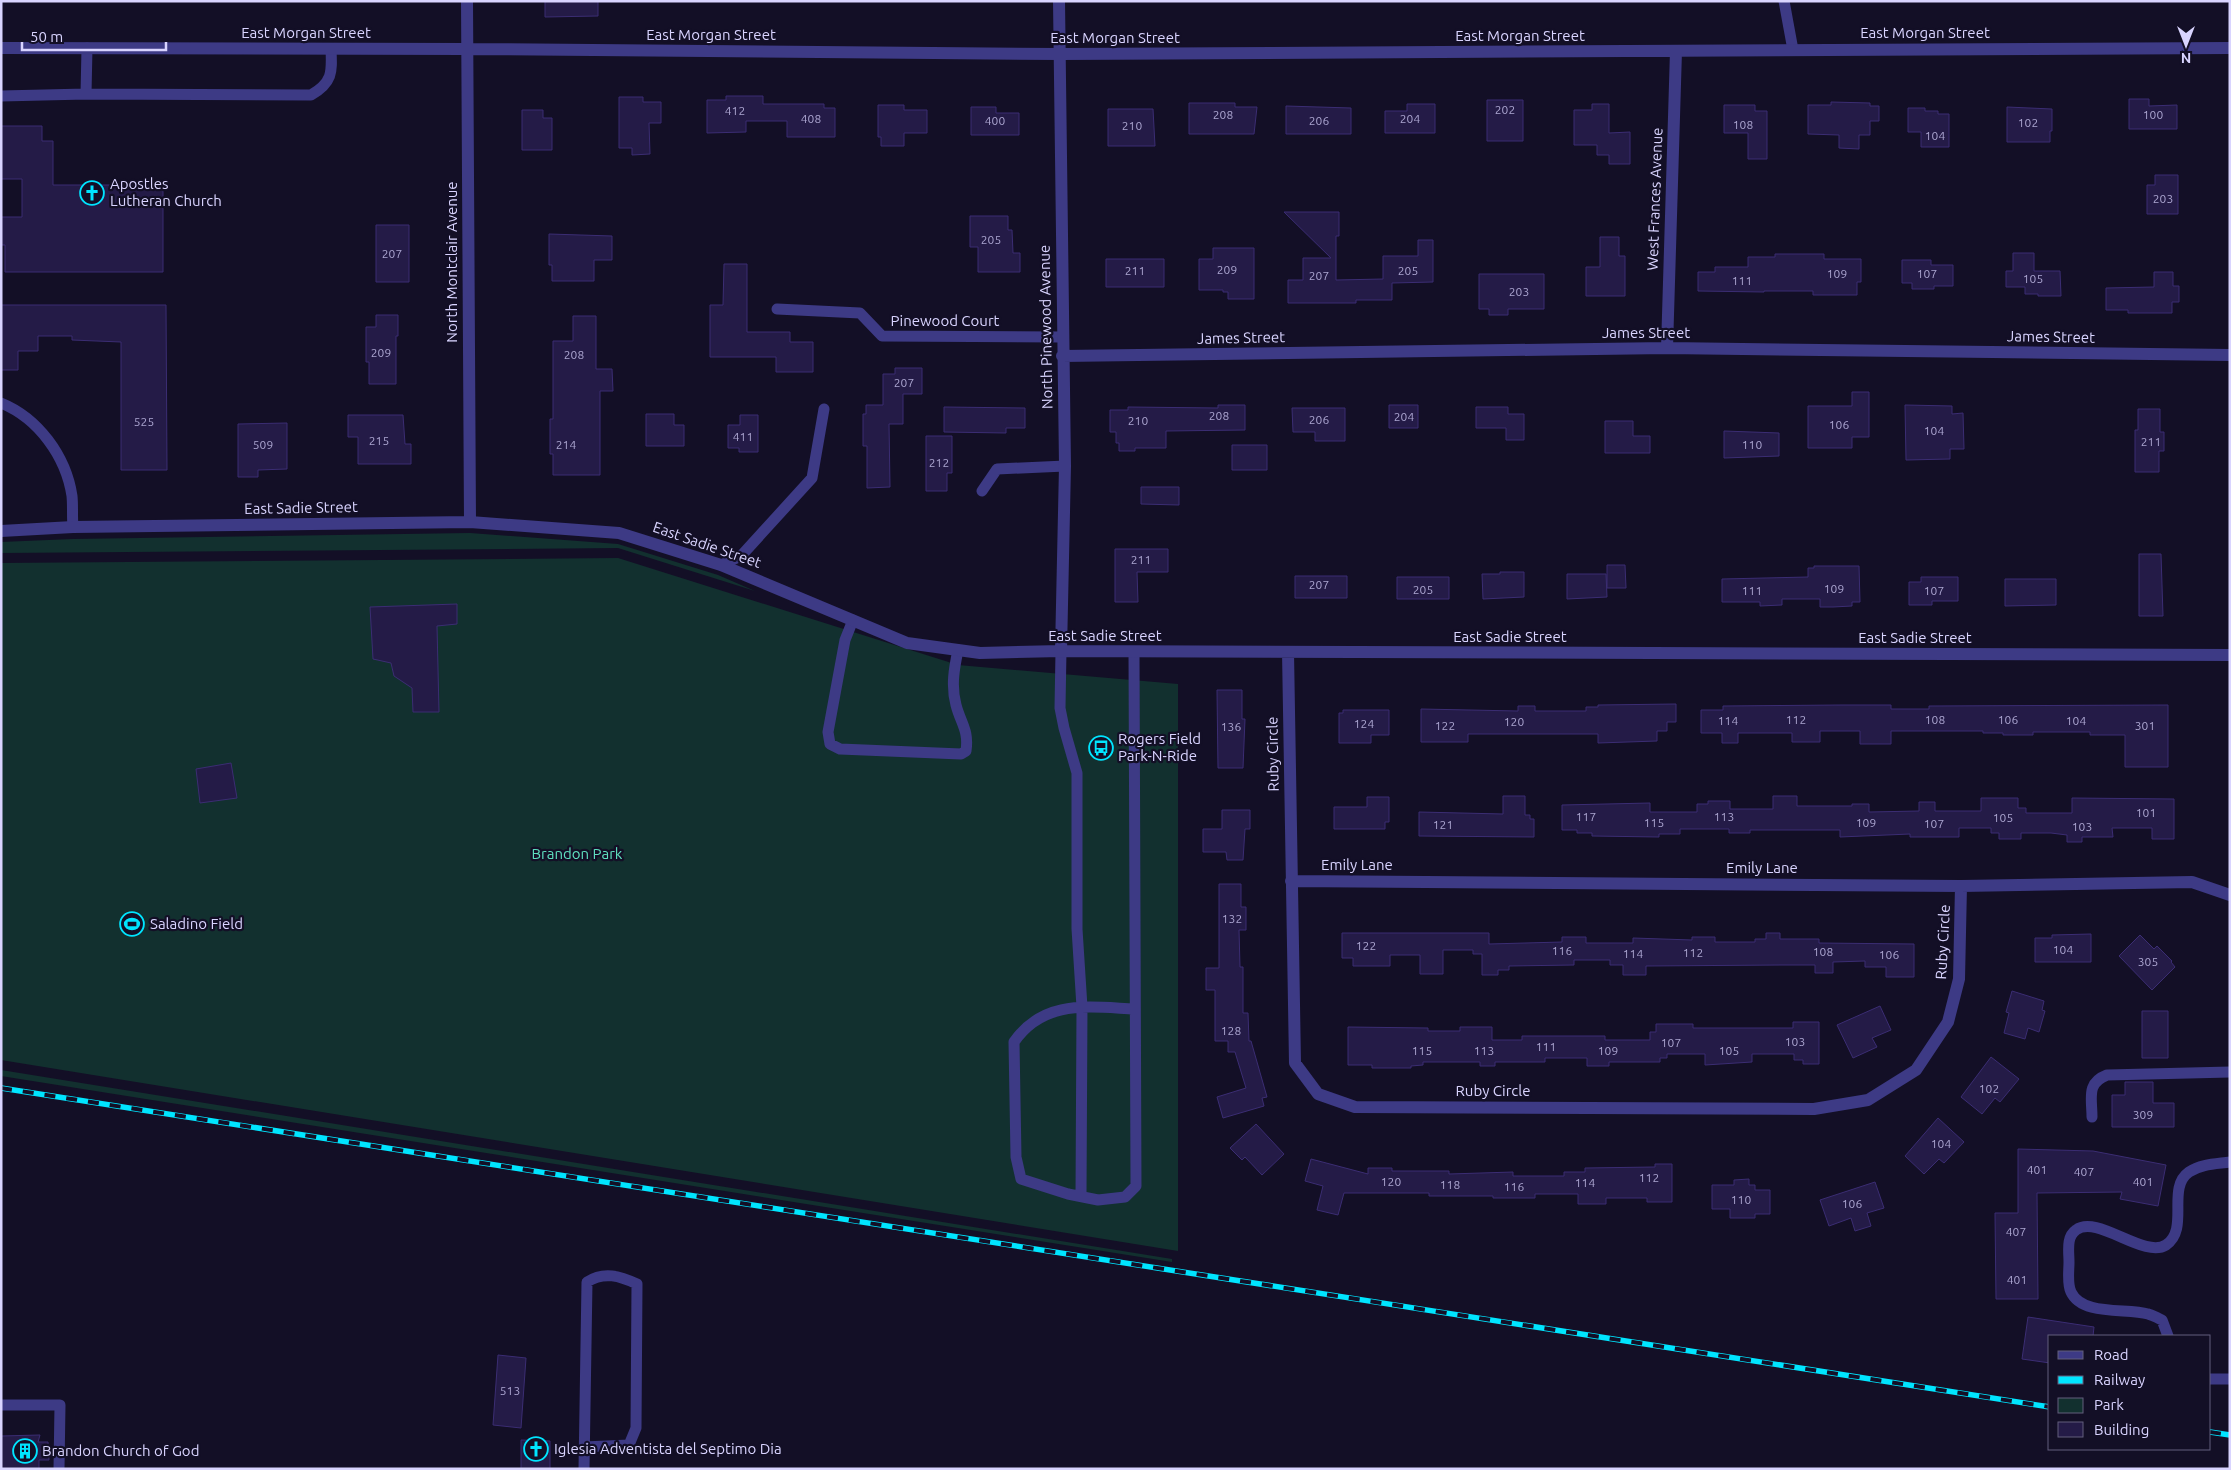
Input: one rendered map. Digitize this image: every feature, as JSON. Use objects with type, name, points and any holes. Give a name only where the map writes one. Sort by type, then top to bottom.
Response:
[{"type":"street","name":"North Montclair Avenue","points":[[467,1],[470,522]]},
{"type":"street","name":"North Pinewood Avenue","points":[[1059,1],[1062,356],[1065,466],[1061,651]]},
{"type":"street","name":"East Morgan Street","points":[[1,48],[466,49],[1060,54],[2230,48]]},
{"type":"street","name":"West Frances Avenue","points":[[1667,348],[1676,51]]},
{"type":"street","name":"James Street","points":[[1062,356],[1667,348],[2230,355]]},
{"type":"street","name":"East Sadie Street","points":[[1,531],[73,527],[470,522],[619,533],[721,565],[907,643],[980,653],[1061,651],[2230,655]]},
{"type":"street","name":"Ruby Circle","points":[[1288,652],[1296,1062],[1318,1094],[1354,1107],[1814,1108],[1868,1100],[1916,1070],[1948,1022],[1959,979],[1961,886]]},
{"type":"street","name":"Emily Lane","points":[[1291,881],[1961,886],[2192,882],[2230,895]]},
{"type":"lane","points":[[1784,1],[1793,50]]},
{"type":"lane","points":[[86,94],[88,48]]},
{"type":"lane","points":[[1,96],[311,94],[326,85],[332,71],[331,49]]},
{"type":"lane","name":"Pinewood Court","points":[[777,309],[860,312],[882,336],[1062,336]]},
{"type":"lane","points":[[1,402],[36,425],[57,454],[64,467],[72,496],[73,527]]},
{"type":"lane","points":[[721,565],[741,556],[812,478],[824,409]]},
{"type":"lane","points":[[982,491],[997,468],[1065,466]]},
{"type":"lane","points":[[853,620],[845,640],[828,732],[830,744],[840,749],[961,754],[966,750],[967,730],[957,707],[954,691],[953,677],[958,650]]},
{"type":"lane","points":[[1061,651],[1060,708],[1077,773],[1077,929],[1082,1007],[1081,1196]]},
{"type":"lane","points":[[1134,652],[1136,1186],[1125,1197],[1098,1200],[1021,1179],[1016,1157],[1014,1042],[1024,1028],[1041,1016],[1082,1007],[1135,1010]]},
{"type":"lane","points":[[2092,1117],[2092,1085],[2097,1079],[2107,1075],[2230,1072]]},
{"type":"lane","points":[[2168,1335],[2162,1320],[2147,1314],[2087,1307],[2076,1301],[2070,1290],[2068,1243],[2072,1233],[2080,1227],[2092,1227],[2152,1248],[2164,1247],[2172,1241],[2177,1230],[2180,1186],[2188,1172],[2206,1164],[2230,1162]]},
{"type":"lane","points":[[584,1447],[629,1445],[636,1428],[637,1284],[619,1276],[596,1276],[587,1282],[584,1447],[584,1469]]},
{"type":"lane","points":[[2211,1379],[2230,1379]]},
{"type":"lane","points":[[1,1405],[60,1405],[58,1469]]},
{"type":"green space","points":[[470,533],[618,544],[718,575],[755,591],[618,548],[1,553],[1,542],[73,539]]},
{"type":"green space","name":"Brandon Park","points":[[618,558],[958,665],[1178,684],[1178,1251],[1,1060],[1,563]]},
{"type":"green space","points":[[1,1070],[1172,1259],[1172,1262],[1,1076]]},
{"type":"building","points":[[545,1],[598,1],[598,16],[545,17]]},
{"type":"building","points":[[726,96],[763,96],[763,104],[824,104],[824,108],[835,108],[835,137],[787,137],[787,121],[746,121],[746,132],[707,133],[707,100],[726,100]]},
{"type":"building","points":[[619,97],[643,97],[643,102],[661,102],[661,123],[649,123],[650,154],[632,155],[632,148],[619,148]]},
{"type":"building","points":[[2129,99],[2149,99],[2149,106],[2177,105],[2177,129],[2129,129]]},
{"type":"building","points":[[1487,100],[1523,100],[1523,141],[1487,141]]},
{"type":"building","points":[[1831,102],[1870,103],[1870,106],[1879,106],[1879,121],[1870,121],[1870,135],[1859,135],[1859,149],[1839,148],[1839,135],[1808,134],[1808,105],[1831,105]]},
{"type":"building","points":[[1189,103],[1235,103],[1235,107],[1257,107],[1254,134],[1189,134]]},
{"type":"building","points":[[1407,104],[1435,104],[1435,133],[1385,133],[1385,111],[1407,111]]},
{"type":"building","points":[[1592,104],[1609,104],[1609,133],[1630,132],[1630,164],[1609,164],[1609,155],[1597,155],[1597,145],[1574,145],[1574,110],[1592,110]]},
{"type":"building","points":[[878,105],[904,105],[904,110],[927,110],[927,133],[904,133],[904,146],[881,146],[881,137],[878,137]]},
{"type":"building","points":[[1724,105],[1755,105],[1755,111],[1767,111],[1767,159],[1748,159],[1748,133],[1724,133]]},
{"type":"building","points":[[1286,106],[1351,108],[1351,134],[1286,134]]},
{"type":"building","points":[[971,107],[996,107],[996,113],[1019,113],[1019,135],[971,135]]},
{"type":"building","points":[[2007,107],[2052,109],[2050,142],[2007,142]]},
{"type":"building","points":[[1908,108],[1925,108],[1925,111],[1938,111],[1938,114],[1949,114],[1949,147],[1921,147],[1921,132],[1908,132]]},
{"type":"building","points":[[1108,109],[1153,109],[1155,146],[1108,146]]},
{"type":"building","points":[[522,110],[543,110],[543,118],[552,118],[552,150],[522,150]]},
{"type":"building","name":"Apostles Lutheran Church","points":[[1,126],[42,126],[42,141],[53,141],[53,185],[163,185],[163,272],[5,272],[5,245],[1,245],[1,217],[22,217],[22,179],[1,179]]},
{"type":"building","points":[[2155,175],[2178,175],[2178,214],[2147,214],[2147,185],[2155,185]]},
{"type":"building","points":[[1284,212],[1339,212],[1339,236],[1336,236],[1336,280],[1383,279],[1383,256],[1418,256],[1418,240],[1433,240],[1433,282],[1392,283],[1392,300],[1356,300],[1356,303],[1288,303],[1288,280],[1303,280],[1303,258],[1331,258]]},
{"type":"building","points":[[970,216],[1008,216],[1008,230],[1012,230],[1013,253],[1020,253],[1020,272],[978,272],[978,247],[970,247]]},
{"type":"building","points":[[376,225],[409,225],[409,282],[376,282]]},
{"type":"building","points":[[549,234],[612,236],[612,260],[594,260],[594,281],[552,281],[552,265],[549,265]]},
{"type":"building","points":[[1600,237],[1619,237],[1619,256],[1625,256],[1625,296],[1586,296],[1586,267],[1600,267]]},
{"type":"building","points":[[1213,248],[1254,248],[1254,299],[1228,299],[1228,292],[1223,292],[1223,290],[1199,290],[1199,259],[1213,259]]},
{"type":"building","points":[[2013,253],[2034,253],[2034,271],[2060,271],[2061,296],[2025,294],[2025,287],[2006,287],[2006,271],[2013,271]]},
{"type":"building","points":[[1775,254],[1824,254],[1824,259],[1861,259],[1861,282],[1857,282],[1857,295],[1813,295],[1813,291],[1698,291],[1698,272],[1715,272],[1715,267],[1748,267],[1748,257],[1775,257]]},
{"type":"building","points":[[1106,259],[1164,259],[1164,287],[1106,287]]},
{"type":"building","points":[[1902,260],[1931,260],[1931,265],[1953,265],[1953,286],[1934,286],[1934,289],[1912,289],[1912,283],[1902,283]]},
{"type":"building","points":[[724,264],[747,264],[747,332],[790,332],[790,342],[813,342],[813,372],[776,372],[776,357],[710,357],[710,305],[723,305]]},
{"type":"building","points":[[2154,272],[2173,272],[2173,286],[2179,286],[2179,302],[2172,302],[2172,313],[2128,313],[2128,310],[2106,310],[2106,288],[2154,287]]},
{"type":"building","points":[[1479,274],[1544,274],[1544,309],[1508,309],[1508,315],[1489,315],[1489,309],[1479,309]]},
{"type":"building","points":[[1,305],[166,305],[167,470],[121,470],[121,342],[72,340],[72,336],[38,336],[38,351],[18,351],[18,370],[1,370]]},
{"type":"building","points":[[376,315],[398,315],[396,384],[369,384],[369,362],[366,362],[366,327],[376,327]]},
{"type":"building","points":[[573,316],[596,316],[596,369],[612,369],[613,391],[600,391],[600,475],[553,475],[553,454],[550,454],[550,419],[553,419],[553,341],[573,341]]},
{"type":"building","points":[[895,368],[922,368],[922,394],[903,394],[903,424],[889,424],[890,487],[867,488],[867,446],[863,446],[863,414],[866,414],[866,405],[883,405],[883,374],[895,374]]},
{"type":"building","points":[[1852,392],[1869,392],[1869,437],[1852,437],[1852,448],[1808,448],[1808,406],[1852,406]]},
{"type":"building","points":[[1218,405],[1245,405],[1245,430],[1166,431],[1166,448],[1135,448],[1135,451],[1119,451],[1119,443],[1116,443],[1116,432],[1110,432],[1110,410],[1128,410],[1128,407],[1218,408]]},
{"type":"building","points":[[1389,405],[1418,405],[1418,428],[1389,428]]},
{"type":"building","points":[[1905,405],[1952,406],[1952,414],[1963,413],[1964,449],[1950,449],[1950,459],[1906,460]]},
{"type":"building","points":[[944,407],[1025,408],[1025,428],[1006,428],[1006,433],[944,432]]},
{"type":"building","points":[[1476,407],[1508,407],[1508,414],[1524,414],[1524,440],[1506,440],[1506,428],[1476,428]]},
{"type":"building","points":[[1292,408],[1345,408],[1345,441],[1315,441],[1315,432],[1293,432]]},
{"type":"building","points":[[2138,409],[2160,409],[2160,432],[2164,432],[2164,451],[2159,451],[2159,472],[2135,472],[2135,430],[2138,430]]},
{"type":"building","points":[[646,414],[674,414],[674,425],[684,425],[684,446],[646,446]]},
{"type":"building","points":[[348,415],[403,415],[405,444],[411,444],[411,464],[358,464],[358,437],[348,437]]},
{"type":"building","points":[[740,415],[758,415],[758,452],[739,452],[739,448],[728,448],[728,425],[740,425]]},
{"type":"building","points":[[1605,421],[1633,421],[1633,436],[1650,436],[1650,453],[1605,453]]},
{"type":"building","points":[[287,423],[287,469],[258,470],[258,477],[238,477],[238,424]]},
{"type":"building","points":[[1724,431],[1779,433],[1779,456],[1724,458]]},
{"type":"building","points":[[926,436],[952,436],[952,473],[947,473],[947,491],[926,491]]},
{"type":"building","points":[[1232,445],[1267,445],[1267,470],[1232,470]]},
{"type":"building","points":[[1141,487],[1179,487],[1179,505],[1141,504]]},
{"type":"building","points":[[1115,549],[1168,549],[1168,572],[1137,572],[1138,602],[1115,602]]},
{"type":"building","points":[[2139,554],[2161,554],[2163,616],[2139,616]]},
{"type":"building","points":[[1607,565],[1625,565],[1626,588],[1607,588]]},
{"type":"building","points":[[1814,566],[1859,566],[1860,602],[1852,602],[1852,606],[1820,607],[1820,599],[1782,599],[1782,605],[1760,606],[1760,602],[1722,602],[1722,579],[1808,577],[1808,568],[1814,568]]},
{"type":"building","points":[[1500,572],[1524,572],[1524,597],[1483,599],[1482,574],[1500,574]]},
{"type":"building","points":[[1567,574],[1606,574],[1607,597],[1567,599]]},
{"type":"building","points":[[1295,576],[1347,576],[1347,598],[1295,598]]},
{"type":"building","points":[[1397,577],[1449,577],[1449,599],[1397,599]]},
{"type":"building","points":[[1921,577],[1958,577],[1958,601],[1932,601],[1932,605],[1909,605],[1909,582],[1921,582]]},
{"type":"building","points":[[2005,579],[2056,579],[2056,605],[2005,606]]},
{"type":"building","points":[[457,604],[457,624],[437,626],[439,712],[413,712],[412,688],[394,676],[391,663],[373,659],[370,607]]},
{"type":"building","points":[[1217,690],[1242,690],[1242,719],[1245,719],[1243,768],[1218,768]]},
{"type":"building","points":[[1676,704],[1676,722],[1667,722],[1667,731],[1657,731],[1657,741],[1598,743],[1598,734],[1468,734],[1468,742],[1421,742],[1421,709],[1518,711],[1518,706],[1535,706],[1535,711],[1586,711],[1586,707],[1598,707],[1598,705]]},
{"type":"building","points":[[1891,705],[1891,709],[1929,709],[1929,706],[2168,705],[2168,767],[2125,767],[2125,735],[2090,735],[2090,732],[2033,732],[2033,735],[2003,735],[2003,733],[1983,733],[1983,731],[1891,731],[1891,744],[1860,744],[1860,731],[1820,731],[1820,742],[1792,742],[1792,733],[1738,733],[1738,743],[1722,743],[1722,733],[1701,733],[1701,710],[1723,710],[1723,706]]},
{"type":"building","points":[[1343,710],[1389,710],[1389,735],[1371,735],[1371,743],[1339,743],[1339,713],[1343,713]]},
{"type":"building","points":[[231,763],[237,798],[200,803],[196,769]]},
{"type":"building","points":[[1503,796],[1525,796],[1525,815],[1530,815],[1530,819],[1534,819],[1534,837],[1419,836],[1419,812],[1503,814]]},
{"type":"building","points":[[1773,796],[1797,796],[1797,806],[1852,806],[1852,804],[1869,804],[1869,812],[1919,811],[1919,802],[1935,802],[1935,811],[1981,811],[1981,798],[2018,798],[2018,808],[2026,808],[2026,813],[2072,813],[2072,798],[2174,799],[2174,839],[2152,839],[2152,828],[2112,828],[2113,837],[2082,837],[2082,842],[2067,842],[2067,835],[2051,833],[2021,833],[2021,839],[1999,839],[1999,833],[1991,833],[1991,828],[1959,828],[1959,837],[1910,837],[1910,834],[1840,837],[1840,830],[1750,830],[1750,833],[1729,833],[1729,829],[1680,829],[1680,834],[1659,834],[1659,837],[1592,836],[1592,833],[1577,833],[1577,830],[1562,830],[1562,805],[1650,803],[1650,812],[1697,812],[1697,804],[1708,804],[1708,801],[1730,801],[1730,809],[1773,809]]},
{"type":"building","points":[[1367,797],[1389,797],[1389,822],[1385,822],[1385,829],[1334,829],[1334,807],[1367,807]]},
{"type":"building","points":[[1222,810],[1250,810],[1250,829],[1245,829],[1243,860],[1227,860],[1226,852],[1203,852],[1203,829],[1222,829]]},
{"type":"building","points":[[1219,884],[1241,884],[1241,907],[1246,907],[1246,930],[1239,930],[1240,967],[1243,967],[1243,1013],[1248,1013],[1249,1041],[1251,1041],[1267,1097],[1262,1098],[1264,1106],[1223,1118],[1217,1097],[1246,1088],[1235,1052],[1228,1052],[1228,1041],[1215,1041],[1215,990],[1206,990],[1206,968],[1219,968]]},
{"type":"building","points":[[1342,933],[1489,933],[1489,944],[1562,942],[1562,937],[1586,937],[1586,943],[1633,943],[1633,938],[1692,940],[1692,937],[1715,937],[1715,942],[1755,942],[1755,939],[1766,939],[1766,933],[1780,933],[1780,939],[1819,939],[1819,943],[1914,944],[1914,977],[1886,977],[1886,967],[1865,967],[1865,961],[1833,962],[1833,973],[1815,973],[1815,965],[1646,966],[1646,975],[1623,975],[1623,965],[1610,965],[1610,960],[1574,960],[1574,965],[1509,966],[1509,970],[1498,970],[1498,975],[1482,975],[1482,954],[1473,954],[1473,950],[1443,950],[1443,974],[1420,974],[1420,955],[1390,955],[1390,966],[1353,966],[1353,958],[1342,958]]},
{"type":"building","points":[[2091,934],[2091,962],[2035,962],[2035,938],[2052,938],[2052,935]]},
{"type":"building","points":[[2140,935],[2154,949],[2157,946],[2172,961],[2175,967],[2152,990],[2119,956]]},
{"type":"building","points":[[2012,991],[2044,1001],[2042,1010],[2045,1011],[2039,1032],[2028,1028],[2025,1039],[2004,1033],[2009,1013],[2006,1012]]},
{"type":"building","points":[[1880,1006],[1891,1030],[1872,1038],[1877,1047],[1853,1058],[1837,1025]]},
{"type":"building","points":[[2142,1011],[2168,1011],[2168,1058],[2142,1058]]},
{"type":"building","points":[[1793,1022],[1819,1022],[1819,1064],[1803,1064],[1803,1060],[1794,1060],[1794,1054],[1752,1054],[1752,1062],[1705,1065],[1705,1054],[1667,1054],[1667,1058],[1660,1058],[1660,1062],[1609,1062],[1609,1066],[1587,1066],[1587,1058],[1545,1058],[1545,1062],[1495,1062],[1495,1066],[1480,1066],[1480,1062],[1423,1062],[1423,1065],[1411,1066],[1411,1068],[1372,1068],[1372,1065],[1348,1065],[1348,1027],[1428,1028],[1428,1031],[1460,1031],[1460,1027],[1492,1027],[1492,1040],[1522,1040],[1522,1036],[1605,1036],[1605,1040],[1650,1040],[1650,1032],[1656,1032],[1656,1024],[1693,1024],[1693,1028],[1793,1028]]},
{"type":"building","points":[[1991,1057],[2019,1079],[2000,1102],[1995,1098],[1982,1114],[1961,1097]]},
{"type":"building","points":[[2125,1082],[2153,1082],[2153,1103],[2174,1103],[2174,1127],[2112,1127],[2112,1095],[2125,1095]]},
{"type":"building","points":[[1938,1118],[1964,1142],[1944,1163],[1939,1159],[1924,1174],[1905,1156]]},
{"type":"building","points":[[1256,1124],[1284,1154],[1262,1175],[1245,1157],[1242,1160],[1230,1148]]},
{"type":"building","points":[[2018,1149],[2093,1151],[2166,1165],[2158,1206],[2120,1199],[2122,1192],[2037,1193],[2038,1299],[1996,1299],[1995,1213],[2018,1213]]},
{"type":"building","points":[[1311,1159],[1368,1174],[1368,1168],[1392,1168],[1392,1171],[1449,1171],[1449,1174],[1513,1172],[1513,1176],[1564,1176],[1564,1172],[1585,1172],[1585,1168],[1655,1167],[1655,1164],[1672,1164],[1672,1202],[1647,1202],[1647,1198],[1606,1198],[1606,1204],[1578,1204],[1578,1194],[1535,1194],[1535,1198],[1493,1198],[1493,1196],[1429,1196],[1429,1193],[1344,1193],[1338,1215],[1317,1210],[1323,1186],[1305,1181]]},
{"type":"building","points":[[1749,1179],[1749,1185],[1755,1185],[1755,1190],[1770,1190],[1770,1214],[1755,1214],[1755,1218],[1730,1218],[1730,1209],[1712,1209],[1712,1185],[1734,1185],[1734,1180]]},
{"type":"building","points":[[1875,1182],[1884,1208],[1867,1213],[1871,1226],[1855,1231],[1851,1218],[1829,1226],[1820,1200]]},
{"type":"building","points":[[2028,1317],[2094,1327],[2093,1335],[2048,1335],[2048,1363],[2022,1359]]},
{"type":"building","points":[[498,1355],[526,1358],[521,1428],[493,1425]]},
{"type":"building","name":"Brandon Church of God","points":[[40,1435],[38,1442],[48,1442],[49,1460],[39,1460],[39,1469],[1,1469],[1,1436]]},
{"type":"building","name":"Iglesia Adventista del Septimo Dia","points":[[521,1440],[550,1441],[550,1469],[521,1469]]},
{"type":"railway","points":[[1,1088],[2048,1407]]},
{"type":"railway","points":[[2211,1432],[2230,1435]]},
{"type":"place","name":"Apostles Lutheran Church","points":[[92,193]]},
{"type":"place","name":"Rogers Field Park-N-Ride","points":[[1101,748]]},
{"type":"place","name":"Saladino Field","points":[[132,924]]},
{"type":"place","name":"Iglesia Adventista del Septimo Dia","points":[[536,1449]]},
{"type":"place","name":"Brandon Church of God","points":[[25,1451]]}]
